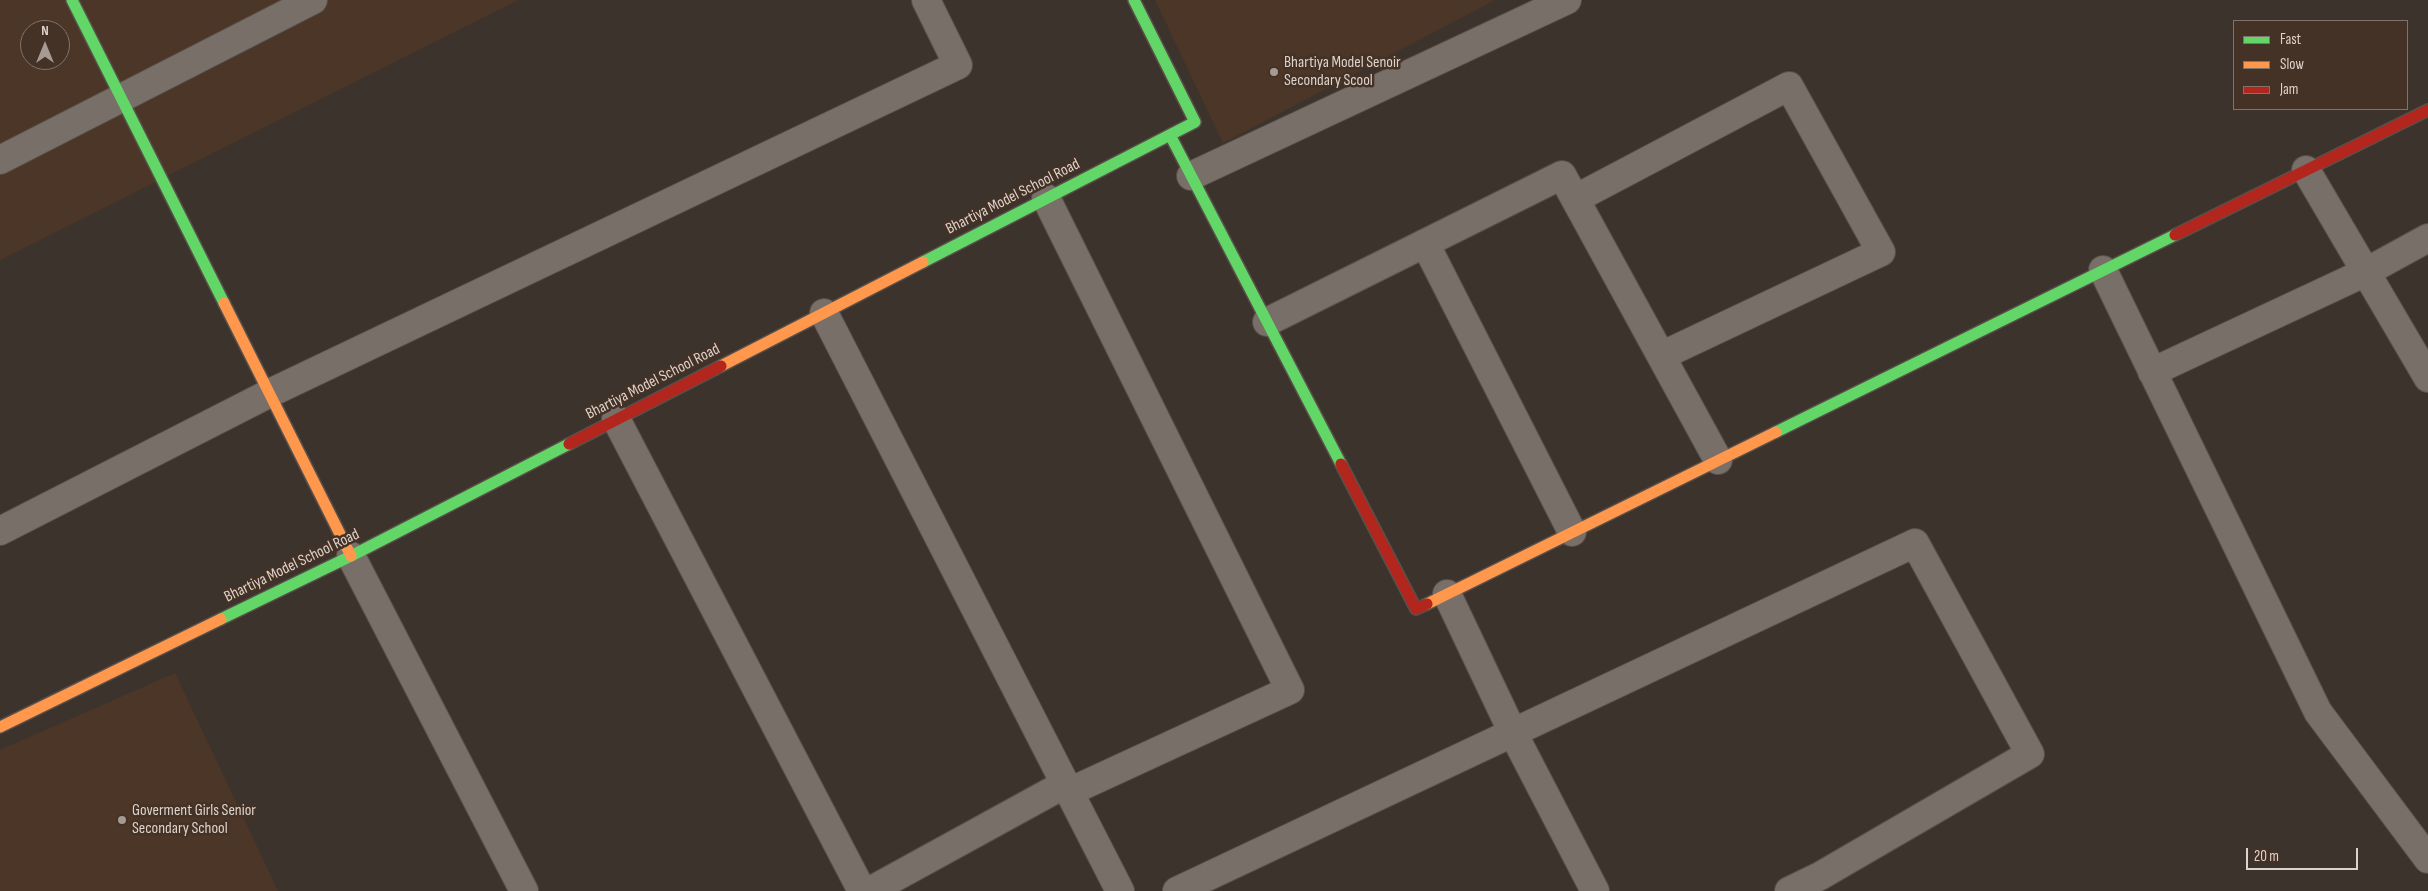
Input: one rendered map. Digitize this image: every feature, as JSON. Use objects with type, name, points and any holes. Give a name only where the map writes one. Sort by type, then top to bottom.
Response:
[{"type":"street","points":[[72,0],[351,556],[524,891]]},
{"type":"street","points":[[0,160],[313,0]]},
{"type":"street","points":[[0,531],[270,394],[958,65],[926,0]]},
{"type":"street","name":"Bhartiya Model School Road","points":[[0,727],[351,556],[1195,122],[1134,0]]},
{"type":"street","points":[[1191,176],[1567,0]]},
{"type":"street","points":[[1575,199],[1789,86],[1881,252],[1661,356]]},
{"type":"street","points":[[1170,135],[1416,609],[2428,110]]},
{"type":"street","points":[[2306,170],[2428,378]]},
{"type":"street","points":[[1266,322],[1562,175],[1718,460]]},
{"type":"street","points":[[870,891],[923,861],[1067,788],[1290,690],[1046,198]]},
{"type":"street","points":[[2152,372],[2366,272],[2428,238]]},
{"type":"street","points":[[1425,243],[1572,532]]},
{"type":"street","points":[[2102,270],[2318,712],[2428,859]]},
{"type":"street","points":[[824,313],[1120,891]]},
{"type":"street","points":[[616,419],[862,891]]},
{"type":"street","points":[[1177,891],[1915,543],[2030,754],[1826,883],[1789,891]]},
{"type":"street","points":[[1448,594],[1513,732],[1595,891]]},
{"type":"street","points":[[902,891],[923,861]]},
{"type":"shaded area","points":[[0,0],[518,0],[0,260]]},
{"type":"shaded area","name":"Bhartiya Model Senoir Secondary Scool","points":[[1155,0],[1495,0],[1223,143]]},
{"type":"shaded area","name":"Goverment Girls Senior Secondary School","points":[[175,673],[278,891],[0,891],[0,750]]},
{"type":"traffic: fast","points":[[72,0],[224,303]]},
{"type":"traffic: fast","points":[[923,262],[1195,122],[1134,0]]},
{"type":"traffic: fast","points":[[1170,135],[1341,464]]},
{"type":"traffic: fast","points":[[1776,432],[2175,235]]},
{"type":"traffic: fast","points":[[221,619],[351,556],[569,444]]},
{"type":"traffic: slow","points":[[721,366],[923,262]]},
{"type":"traffic: slow","points":[[224,303],[351,556]]},
{"type":"traffic: slow","points":[[1427,604],[1776,432]]},
{"type":"traffic: slow","points":[[0,727],[221,619]]},
{"type":"traffic: jam","points":[[2175,235],[2428,110]]},
{"type":"traffic: jam","points":[[569,444],[721,366]]},
{"type":"traffic: jam","points":[[1341,464],[1416,609],[1427,604]]},
{"type":"place","name":"Bhartiya Model Senoir Secondary Scool","points":[[1274,72]]},
{"type":"place","name":"Goverment Girls Senior Secondary School","points":[[122,820]]}]
